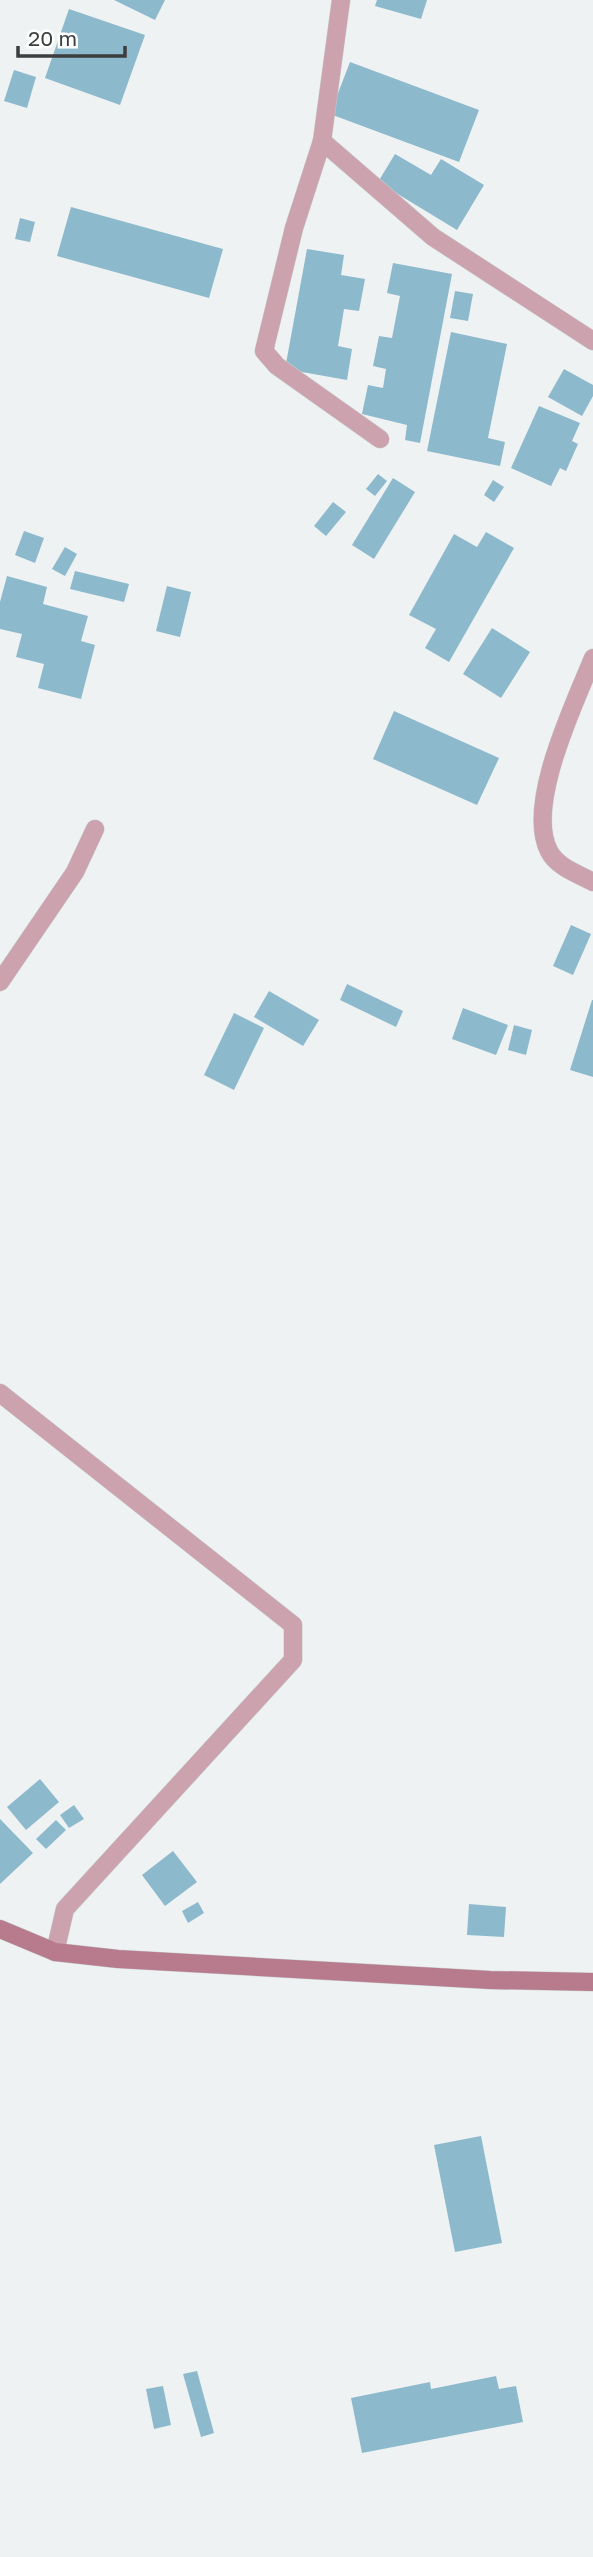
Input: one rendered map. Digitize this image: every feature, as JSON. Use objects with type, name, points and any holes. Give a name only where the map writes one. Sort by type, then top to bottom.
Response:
[{"type":"street","points":[[341,0],[322,141],[294,228],[264,351],[277,366],[380,439]]},
{"type":"street","points":[[322,141],[433,237],[536,307],[593,341]]},
{"type":"street","points":[[593,658],[558,742],[546,791],[544,834],[550,852],[565,868],[593,882]]},
{"type":"street","points":[[0,982],[75,872],[94,829]]},
{"type":"street","points":[[0,1393],[293,1625],[293,1660],[65,1909],[55,1952]]},
{"type":"street","points":[[0,1929],[55,1952],[118,1959],[490,1980],[593,1982]]},
{"type":"building","points":[[114,0],[165,0],[155,20]]},
{"type":"building","points":[[377,0],[427,0],[421,19],[375,6]]},
{"type":"building","points":[[69,9],[145,35],[120,105],[45,78]]},
{"type":"building","points":[[350,62],[479,110],[459,162],[330,114]]},
{"type":"building","points":[[14,70],[36,77],[27,108],[4,101]]},
{"type":"building","points":[[395,154],[431,175],[441,159],[484,185],[457,230],[378,182]]},
{"type":"building","points":[[71,207],[223,249],[209,298],[57,256]]},
{"type":"building","points":[[20,218],[35,222],[30,242],[15,239]]},
{"type":"building","points":[[307,249],[344,255],[341,275],[365,279],[359,311],[344,309],[338,346],[352,349],[347,380],[285,369]]},
{"type":"building","points":[[393,263],[452,274],[420,443],[405,440],[407,425],[362,414],[368,385],[383,388],[386,369],[373,366],[379,336],[392,338],[400,296],[387,293]]},
{"type":"building","points":[[455,291],[473,294],[468,321],[450,318]]},
{"type":"building","points":[[451,332],[507,344],[488,438],[505,442],[500,466],[427,451]]},
{"type":"building","points":[[564,369],[593,385],[593,396],[582,416],[548,397]]},
{"type":"building","points":[[539,406],[580,423],[572,441],[578,444],[566,471],[560,468],[551,486],[511,468]]},
{"type":"building","points":[[378,474],[387,481],[375,496],[366,489]]},
{"type":"building","points":[[393,478],[415,492],[374,559],[352,545]]},
{"type":"building","points":[[493,480],[504,487],[494,502],[484,495]]},
{"type":"building","points":[[333,502],[346,512],[326,536],[314,526]]},
{"type":"building","points":[[24,531],[44,538],[35,563],[15,555]]},
{"type":"building","points":[[486,532],[514,548],[449,662],[425,648],[436,629],[409,615],[454,534],[477,547]]},
{"type":"building","points":[[65,547],[77,554],[65,576],[52,569]]},
{"type":"building","points":[[75,571],[129,584],[124,602],[70,589]]},
{"type":"building","points":[[7,576],[47,587],[43,604],[88,616],[81,641],[95,645],[81,699],[38,688],[44,664],[16,657],[22,634],[0,629],[0,602]]},
{"type":"building","points":[[167,586],[191,592],[180,637],[156,631]]},
{"type":"building","points":[[492,628],[530,652],[501,698],[463,674]]},
{"type":"building","points":[[394,711],[499,758],[477,805],[373,759]]},
{"type":"building","points":[[571,925],[591,934],[573,975],[553,966]]},
{"type":"building","points":[[347,984],[403,1011],[396,1027],[340,1000]]},
{"type":"building","points":[[269,991],[319,1020],[303,1046],[254,1017]]},
{"type":"building","points":[[593,1000],[593,1077],[570,1070]]},
{"type":"building","points":[[463,1008],[508,1025],[496,1055],[452,1039]]},
{"type":"building","points":[[234,1013],[264,1028],[234,1090],[204,1075]]},
{"type":"building","points":[[514,1025],[532,1030],[526,1055],[508,1050]]},
{"type":"building","points":[[40,1779],[59,1802],[26,1830],[7,1807]]},
{"type":"building","points":[[74,1805],[84,1819],[69,1828],[60,1815]]},
{"type":"building","points":[[0,1819],[33,1853],[0,1884]]},
{"type":"building","points":[[56,1820],[66,1830],[46,1849],[36,1839]]},
{"type":"building","points":[[173,1851],[197,1882],[165,1906],[142,1875]]},
{"type":"building","points":[[198,1902],[204,1913],[188,1923],[182,1911]]},
{"type":"building","points":[[469,1904],[506,1907],[504,1937],[467,1935]]},
{"type":"building","points":[[481,2136],[502,2243],[455,2252],[434,2145]]},
{"type":"building","points":[[197,2371],[214,2433],[201,2437],[183,2374]]},
{"type":"building","points":[[496,2376],[499,2389],[516,2386],[523,2422],[362,2453],[351,2398],[430,2382],[431,2389]]},
{"type":"building","points":[[163,2386],[171,2425],[154,2429],[146,2389]]}]
